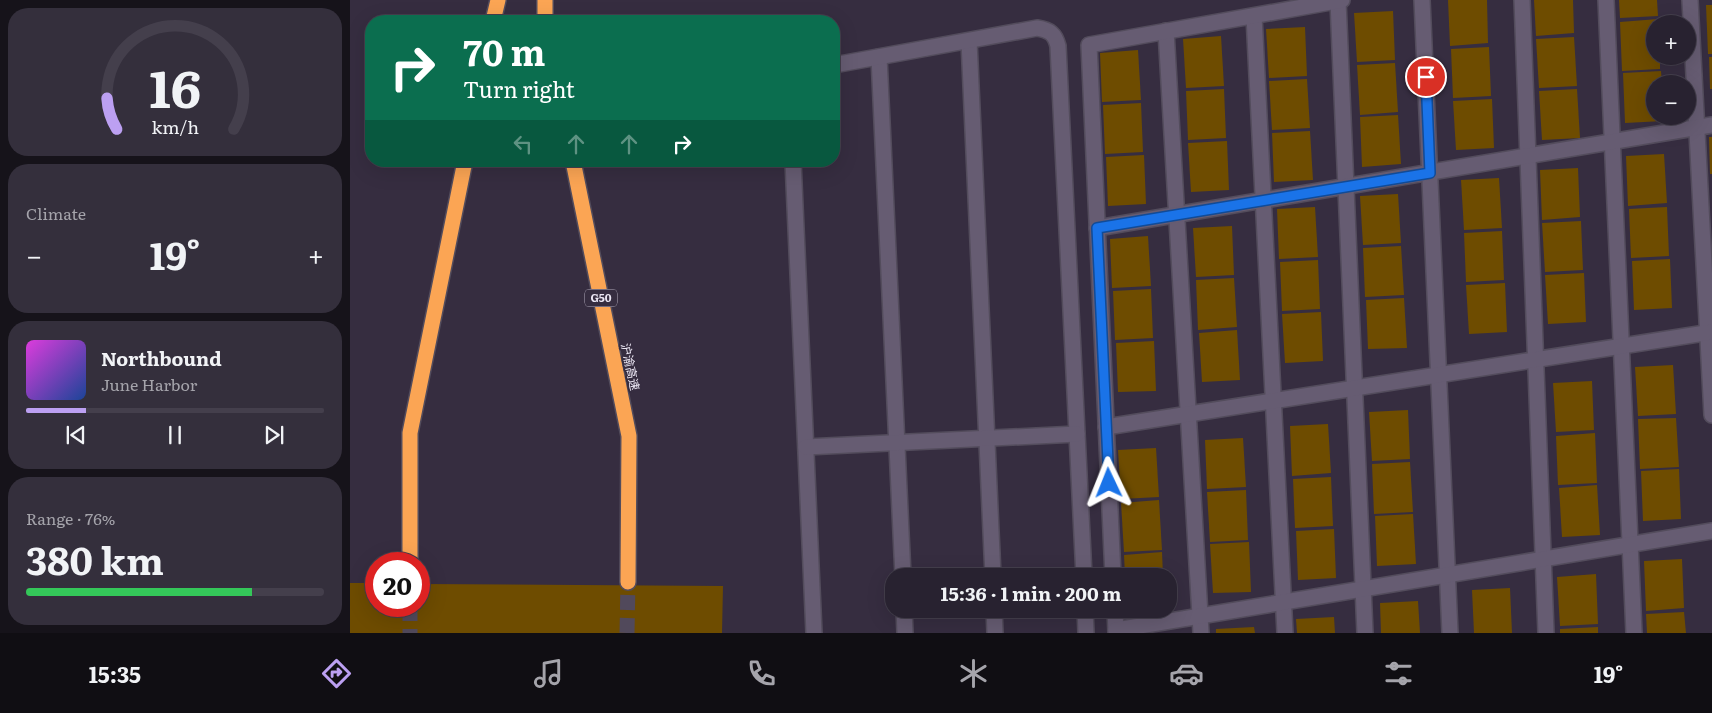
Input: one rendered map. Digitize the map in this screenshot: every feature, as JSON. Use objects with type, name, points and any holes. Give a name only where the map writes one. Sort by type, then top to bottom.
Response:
[{"type":"highway","points":[[495,15],[498,0]]},
{"type":"highway","points":[[545,0],[545,15]]},
{"type":"highway","points":[[410,552],[410,433],[464,167]]},
{"type":"highway","name":"沪渝高速","points":[[574,167],[629,436],[628,582]]},
{"type":"lane","points":[[1113,568],[1088,45],[1340,0],[1365,633]]},
{"type":"lane","points":[[1422,0],[1450,633]]},
{"type":"lane","points":[[1522,0],[1546,633]]},
{"type":"lane","points":[[1606,0],[1634,633]]},
{"type":"lane","points":[[1690,0],[1710,332],[1712,415]]},
{"type":"lane","points":[[1254,16],[1286,633]]},
{"type":"lane","points":[[840,65],[1037,28],[1047,30],[1055,36],[1058,46],[1084,568]]},
{"type":"lane","points":[[1166,31],[1201,633]]},
{"type":"lane","points":[[969,41],[993,568]]},
{"type":"lane","points":[[879,57],[903,568]]},
{"type":"lane","points":[[1097,228],[1712,125]]},
{"type":"lane","points":[[793,167],[814,633]]},
{"type":"lane","points":[[1106,427],[1710,332]]},
{"type":"lane","points":[[806,447],[1077,434]]},
{"type":"lane","points":[[1115,618],[1116,631],[1200,615],[1712,531]]},
{"type":"lane","points":[[904,618],[905,633]]},
{"type":"lane","points":[[994,618],[995,633]]},
{"type":"lane","points":[[1085,618],[1086,633]]},
{"type":"building","points":[[1448,0],[1487,0],[1488,43],[1450,46]]},
{"type":"building","points":[[1534,0],[1573,0],[1574,33],[1536,36]]},
{"type":"building","points":[[1619,0],[1657,0],[1658,15],[1620,18]]},
{"type":"building","points":[[1706,5],[1712,5],[1712,54],[1708,54]]},
{"type":"building","points":[[1393,11],[1395,60],[1357,62],[1354,13]]},
{"type":"building","points":[[1646,20],[1646,65],[1660,65],[1660,69],[1622,71],[1620,22]]},
{"type":"building","points":[[1305,27],[1307,76],[1269,78],[1266,29]]},
{"type":"building","points":[[1221,36],[1224,86],[1186,88],[1183,39]]},
{"type":"building","points":[[1574,37],[1577,86],[1539,88],[1536,39]]},
{"type":"building","points":[[1489,47],[1491,96],[1453,98],[1451,49]]},
{"type":"building","points":[[1138,50],[1141,100],[1102,102],[1100,53]]},
{"type":"building","points":[[1709,57],[1712,57],[1712,89],[1710,89]]},
{"type":"building","points":[[1395,63],[1398,112],[1360,115],[1357,65]]},
{"type":"building","points":[[1661,71],[1661,75],[1646,75],[1646,122],[1625,123],[1623,73]]},
{"type":"building","points":[[1307,79],[1310,128],[1272,130],[1269,81]]},
{"type":"building","points":[[1224,89],[1226,138],[1188,140],[1186,91]]},
{"type":"building","points":[[1577,89],[1580,138],[1542,140],[1539,91]]},
{"type":"building","points":[[1492,99],[1494,148],[1456,150],[1453,101]]},
{"type":"building","points":[[1141,103],[1143,152],[1105,154],[1103,105]]},
{"type":"building","points":[[1398,115],[1401,164],[1362,167],[1360,117]]},
{"type":"building","points":[[1310,131],[1313,180],[1274,182],[1272,133]]},
{"type":"building","points":[[1709,137],[1712,137],[1712,174],[1710,174]]},
{"type":"building","points":[[1227,141],[1229,190],[1191,192],[1188,143]]},
{"type":"building","points":[[1664,154],[1667,203],[1628,206],[1626,156]]},
{"type":"building","points":[[1144,155],[1146,204],[1108,206],[1106,157]]},
{"type":"building","points":[[1578,168],[1580,217],[1542,220],[1540,170]]},
{"type":"building","points":[[1499,178],[1502,228],[1464,230],[1461,180]]},
{"type":"building","points":[[1398,194],[1401,243],[1363,245],[1360,196]]},
{"type":"building","points":[[1315,207],[1318,257],[1279,259],[1277,209]]},
{"type":"building","points":[[1667,207],[1669,256],[1631,258],[1629,209]]},
{"type":"building","points":[[1581,221],[1583,270],[1545,272],[1542,223]]},
{"type":"building","points":[[1232,226],[1234,275],[1196,277],[1193,228]]},
{"type":"building","points":[[1502,231],[1504,280],[1466,282],[1464,233]]},
{"type":"building","points":[[1148,236],[1151,286],[1112,288],[1110,239]]},
{"type":"building","points":[[1401,246],[1404,295],[1365,297],[1363,248]]},
{"type":"building","points":[[1670,259],[1672,308],[1634,310],[1632,261]]},
{"type":"building","points":[[1318,260],[1320,309],[1282,311],[1280,262]]},
{"type":"building","points":[[1584,273],[1586,322],[1548,324],[1545,275]]},
{"type":"building","points":[[1234,278],[1237,327],[1198,330],[1196,280]]},
{"type":"building","points":[[1505,283],[1507,332],[1469,334],[1466,285]]},
{"type":"building","points":[[1151,289],[1153,338],[1115,340],[1113,291]]},
{"type":"building","points":[[1404,298],[1407,348],[1368,349],[1366,300]]},
{"type":"building","points":[[1321,312],[1323,361],[1285,363],[1282,314]]},
{"type":"building","points":[[1237,330],[1240,380],[1202,382],[1199,333]]},
{"type":"building","points":[[1154,341],[1156,391],[1118,392],[1116,343]]},
{"type":"building","points":[[1673,365],[1676,414],[1638,416],[1635,367]]},
{"type":"building","points":[[1592,381],[1594,430],[1556,432],[1553,383]]},
{"type":"building","points":[[1408,410],[1410,459],[1372,461],[1369,412]]},
{"type":"building","points":[[1676,418],[1679,467],[1640,469],[1638,419]]},
{"type":"building","points":[[1328,424],[1331,473],[1292,476],[1290,426]]},
{"type":"building","points":[[1595,433],[1597,483],[1558,485],[1556,436]]},
{"type":"building","points":[[1243,438],[1246,487],[1207,489],[1205,440]]},
{"type":"building","points":[[1156,448],[1159,497],[1121,499],[1118,450]]},
{"type":"building","points":[[1410,462],[1413,512],[1374,514],[1372,464]]},
{"type":"building","points":[[1679,469],[1681,519],[1643,521],[1641,471]]},
{"type":"building","points":[[1331,477],[1333,526],[1295,528],[1293,479]]},
{"type":"building","points":[[1597,485],[1600,535],[1562,537],[1559,488]]},
{"type":"building","points":[[1246,490],[1248,540],[1210,542],[1207,492]]},
{"type":"building","points":[[1159,500],[1162,550],[1124,552],[1121,503]]},
{"type":"building","points":[[1413,514],[1416,564],[1377,566],[1375,516]]},
{"type":"building","points":[[1334,529],[1336,578],[1298,580],[1296,531]]},
{"type":"building","points":[[1249,542],[1251,592],[1213,593],[1210,544]]},
{"type":"building","points":[[1162,552],[1163,568],[1125,568],[1124,555]]},
{"type":"building","points":[[1682,559],[1684,608],[1646,611],[1644,561]]},
{"type":"building","points":[[1596,574],[1598,624],[1560,626],[1557,577]]},
{"type":"building","points":[[350,583],[365,583],[365,617],[430,617],[430,584],[723,586],[722,633],[350,633]]},
{"type":"building","points":[[1510,588],[1512,633],[1474,633],[1472,590]]},
{"type":"building","points":[[1418,601],[1420,633],[1381,633],[1380,603]]},
{"type":"building","points":[[1684,612],[1686,633],[1647,633],[1646,614]]},
{"type":"building","points":[[1334,617],[1335,633],[1297,633],[1296,619]]},
{"type":"building","points":[[1254,627],[1255,633],[1216,633],[1216,629]]},
{"type":"building","points":[[1598,627],[1598,633],[1560,633],[1560,629]]},
{"type":"tunnel","points":[[627,633],[628,582]]},
{"type":"tunnel","points":[[410,617],[410,633]]},
{"type":"route","points":[[1109,483],[1097,228],[1430,173],[1426,77]]}]
